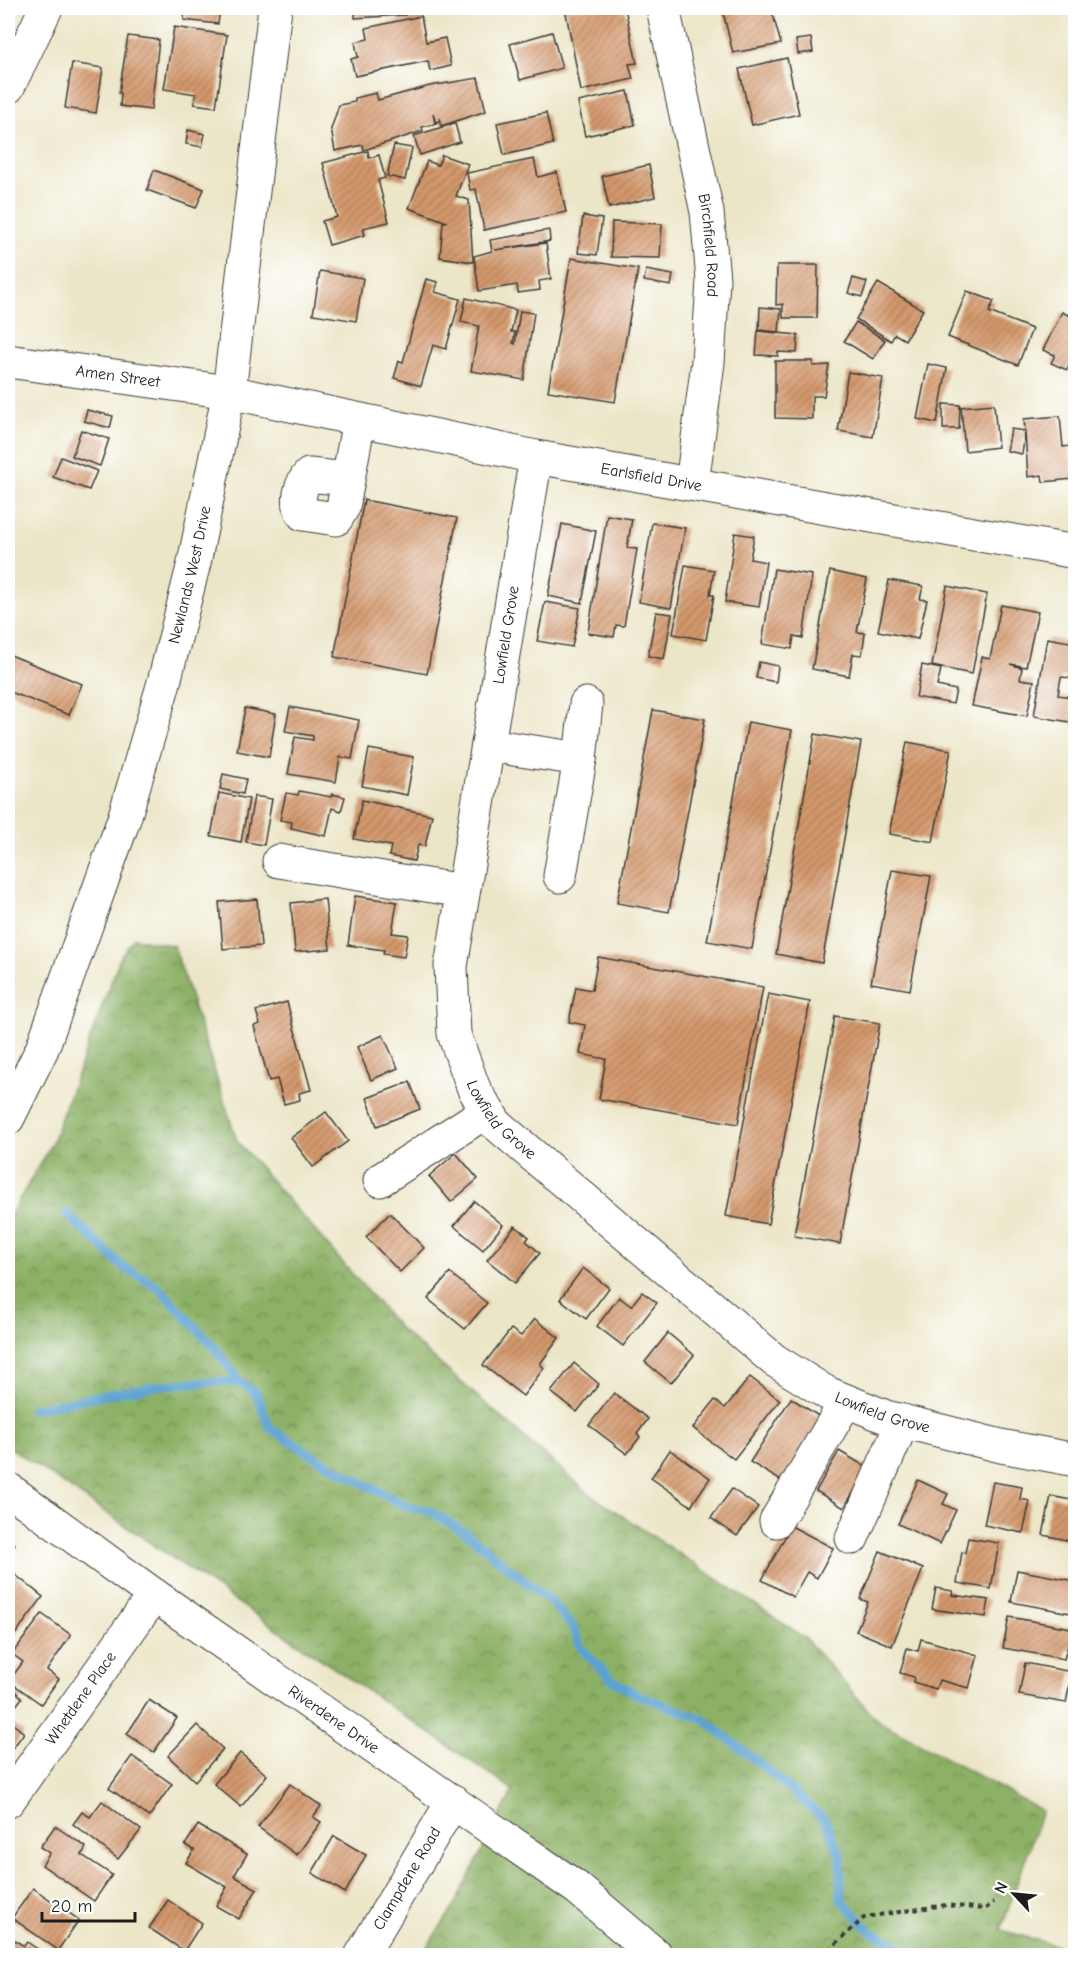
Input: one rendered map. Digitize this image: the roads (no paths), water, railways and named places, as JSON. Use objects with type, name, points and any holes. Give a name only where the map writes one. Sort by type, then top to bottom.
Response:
[{"type":"street","points":[[8,87],[46,8]]},
{"type":"street","name":"Newlands West Drive","points":[[8,1118],[42,1049],[124,819],[163,686],[194,563],[229,392],[275,8]]},
{"type":"street","name":"Birchfield Road","points":[[663,8],[707,212],[713,280],[708,362],[692,484]]},
{"type":"street","name":"Amen Street","points":[[8,361],[229,392]]},
{"type":"street","name":"Earlsfield Drive","points":[[229,392],[536,457],[1076,552]]},
{"type":"street","points":[[348,479],[359,420]]},
{"type":"street","name":"Lowfield Grove","points":[[536,457],[451,966],[454,1034],[474,1089],[496,1124],[774,1360],[826,1393],[903,1421],[1001,1446],[1076,1460]]},
{"type":"street","points":[[560,876],[580,759],[586,704]]},
{"type":"street","points":[[488,745],[580,759]]},
{"type":"street","points":[[279,861],[463,891]]},
{"type":"street","points":[[380,1180],[487,1111]]},
{"type":"street","points":[[776,1521],[846,1401]]},
{"type":"street","points":[[852,1538],[903,1421]]},
{"type":"street","name":"Riverdene Drive","points":[[8,1490],[154,1595],[577,1888],[657,1956]]},
{"type":"street","name":"Whetdene Place","points":[[8,1801],[154,1595]]},
{"type":"street","name":"Clampdene Road","points":[[361,1956],[453,1801]]},
{"type":"waterway","points":[[66,1213],[123,1267],[157,1286],[215,1348],[241,1383],[256,1393],[270,1428],[320,1460],[408,1507],[430,1511],[466,1533],[552,1603],[573,1627],[581,1648],[612,1680],[638,1695],[703,1719],[768,1770],[825,1820],[841,1857],[841,1899],[871,1932],[897,1944],[913,1956]]},
{"type":"waterway","points":[[32,1409],[162,1385],[241,1383]]}]
